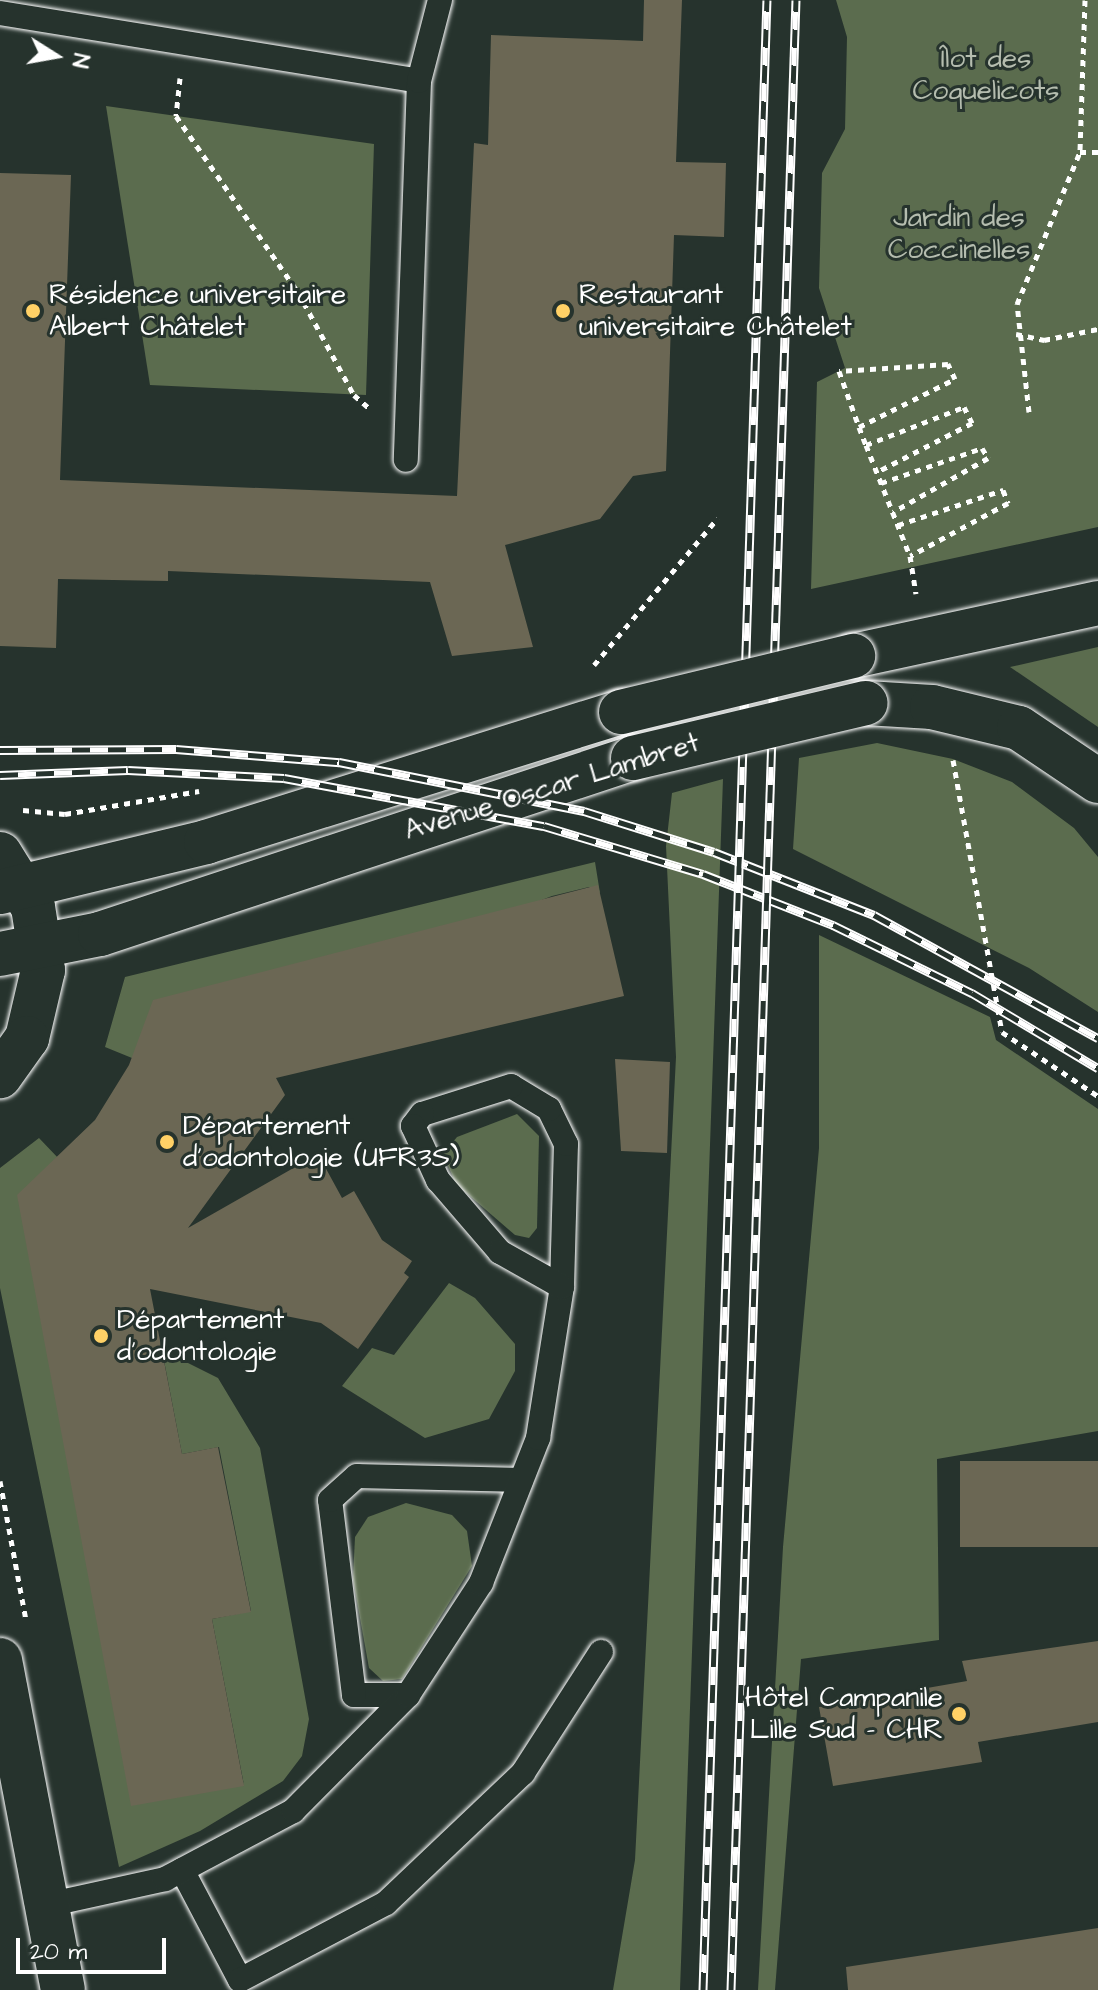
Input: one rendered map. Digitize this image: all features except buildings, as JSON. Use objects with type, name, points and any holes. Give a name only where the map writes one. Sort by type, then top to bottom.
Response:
[{"type":"main road","name":"Avenue Oscar Lambret","points":[[8,878],[206,842],[621,712],[853,656],[1098,603]]},
{"type":"main road","name":"Avenue Oscar Lambret","points":[[0,954],[43,947],[191,905],[633,758],[866,703],[932,707],[1019,728],[1098,781]]},
{"type":"main road","points":[[0,1076],[35,1016],[43,947],[8,878]]},
{"type":"main road","points":[[0,1660],[13,1791],[47,1905],[63,1990]]},
{"type":"lane","points":[[406,449],[419,81],[440,0]]},
{"type":"lane","points":[[0,13],[419,81]]},
{"type":"lane","points":[[47,1905],[182,1870],[293,1811],[408,1695],[481,1583],[538,1438],[562,1287],[566,1144],[549,1109],[511,1086],[422,1114],[413,1126],[438,1180],[500,1252],[562,1287]]},
{"type":"lane","points":[[408,1695],[354,1695],[330,1500],[357,1476],[521,1480]]},
{"type":"lane","points":[[182,1870],[240,1980],[386,1903],[523,1773],[601,1652]]},
{"type":"path","points":[[1029,412],[1016,334],[1017,304],[1035,248],[1067,197],[1080,152],[1085,0]]},
{"type":"path","points":[[185,43],[176,116],[209,173],[261,234],[354,395],[406,449]]},
{"type":"path","points":[[1080,152],[1098,152]]},
{"type":"path","points":[[1016,334],[1044,340],[1098,329]]},
{"type":"path","points":[[859,427],[955,379],[948,364],[839,371],[859,427],[910,556],[917,603]]},
{"type":"path","points":[[866,445],[964,407],[972,423],[877,472]]},
{"type":"path","points":[[881,483],[982,448],[988,458],[893,512]]},
{"type":"path","points":[[898,525],[1003,490],[1008,503],[910,556]]},
{"type":"path","points":[[594,665],[718,518]]},
{"type":"path","points":[[953,759],[1002,1032],[1098,1096]]},
{"type":"path","points":[[9,804],[65,814],[205,790]]},
{"type":"green space","name":"Jardin des Coccinelles","points":[[836,0],[1098,0],[1098,527],[811,589],[817,382],[845,368],[819,288],[822,173],[845,129],[847,37]]},
{"type":"green space","points":[[106,106],[374,144],[366,395],[150,385]]},
{"type":"green space","points":[[1098,647],[1098,727],[1010,667]]},
{"type":"green space","points":[[877,743],[953,759],[1012,782],[1074,828],[1098,857],[1098,1012],[1029,968],[793,849],[799,758]]},
{"type":"green space","points":[[723,779],[680,1990],[613,1990],[635,1860],[676,1057],[666,846],[672,793]]},
{"type":"green space","points":[[595,862],[600,893],[589,887],[552,896],[132,1058],[105,1047],[125,977]]},
{"type":"green space","points":[[819,935],[990,1017],[996,1040],[1098,1109],[1098,1431],[937,1459],[939,1640],[801,1659],[775,1990],[758,1990],[783,1547],[819,1148]]},
{"type":"green space","points":[[517,1114],[539,1136],[537,1228],[529,1238],[515,1235],[456,1184],[443,1154],[457,1137]]},
{"type":"green space","points":[[39,1138],[60,1160],[244,1785],[212,1619],[251,1611],[219,1447],[182,1454],[162,1350],[218,1378],[260,1448],[309,1719],[302,1756],[283,1781],[200,1831],[119,1867],[0,1288],[0,1168]]},
{"type":"green space","points":[[449,1283],[475,1298],[515,1344],[515,1371],[489,1419],[425,1438],[342,1386],[372,1348],[394,1355]]},
{"type":"green space","points":[[406,1503],[452,1515],[467,1531],[472,1566],[402,1679],[383,1681],[369,1668],[353,1579],[355,1537],[368,1517]]},
{"type":"railway","points":[[703,1990],[767,0]]},
{"type":"railway","points":[[731,1990],[796,0]]},
{"type":"railway","points":[[0,750],[176,749],[339,762],[584,811],[714,852],[874,915],[1098,1038]]},
{"type":"railway","points":[[0,775],[128,770],[284,778],[544,826],[703,874],[833,925],[972,993],[1098,1068]]},
{"type":"place","name":"Résidence universitaire Albert Châtelet","points":[[33,311]]},
{"type":"place","name":"Restaurant universitaire Châtelet","points":[[563,311]]},
{"type":"place","name":"Département d’odontologie (UFR3S)","points":[[167,1142]]},
{"type":"place","name":"Département d’odontologie","points":[[101,1336]]},
{"type":"place","name":"Hôtel Campanile Lille Sud - CHR","points":[[959,1714]]},
{"type":"park label","name":"Îlot des Coquelicots","points":[[986,75]]}]
